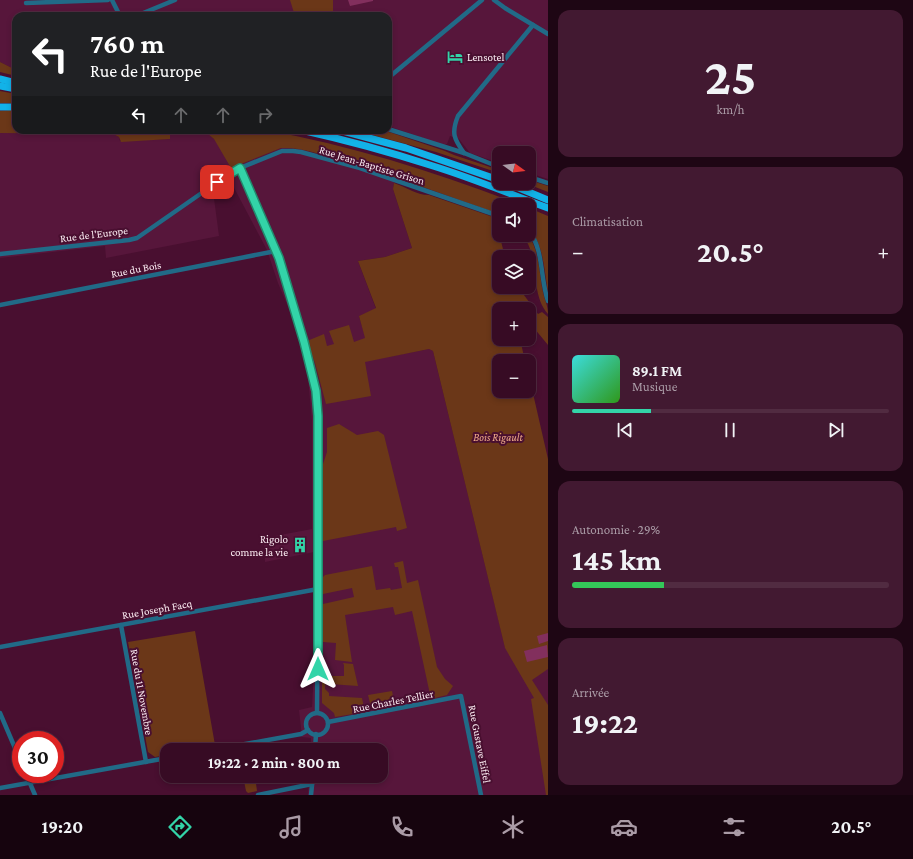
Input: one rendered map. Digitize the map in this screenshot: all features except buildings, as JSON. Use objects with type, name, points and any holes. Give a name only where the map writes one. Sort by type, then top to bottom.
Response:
[{"type":"highway","points":[[0,79],[12,82]]},
{"type":"highway","points":[[0,86],[12,88]]},
{"type":"highway","points":[[0,107],[12,106]]},
{"type":"highway","points":[[317,134],[410,158],[464,176],[548,208]]},
{"type":"highway","points":[[354,134],[406,148],[492,178]]},
{"type":"highway","points":[[524,190],[547,199]]},
{"type":"highway","points":[[538,204],[543,210],[548,212]]},
{"type":"street","points":[[26,3],[108,0]]},
{"type":"street","points":[[112,0],[118,12]]},
{"type":"street","points":[[146,12],[175,0]]},
{"type":"street","points":[[392,75],[482,0]]},
{"type":"street","points":[[494,0],[548,34]]},
{"type":"street","points":[[464,153],[455,141],[454,132],[458,116],[533,25]]},
{"type":"street","points":[[392,130],[464,153],[492,164]]},
{"type":"street","points":[[445,147],[448,147],[455,141]]},
{"type":"street","name":"Rue Jean-Baptiste Grison","points":[[240,168],[282,151],[293,151],[360,168],[492,214]]},
{"type":"street","points":[[240,168],[276,251],[304,342],[312,372],[317,400],[317,713]]},
{"type":"street","name":"Rue de l'Europe","points":[[0,254],[137,238],[240,168]]},
{"type":"street","points":[[536,179],[548,183]]},
{"type":"street","points":[[535,242],[538,248],[548,301]]},
{"type":"street","name":"Rue du Bois","points":[[0,305],[276,251]]},
{"type":"street","name":"Rue Joseph Facq","points":[[0,647],[318,589]]},
{"type":"street","name":"Rue du 11 Novembre","points":[[121,625],[146,762]]},
{"type":"street","name":"Rue Charles Tellier","points":[[328,722],[461,696]]},
{"type":"street","name":"Rue Gustave Eiffel","points":[[461,696],[481,795]]},
{"type":"street","points":[[0,713],[12,741]]},
{"type":"street","points":[[317,713],[323,714],[328,722],[326,730],[320,734],[316,734],[308,730],[307,720],[311,715],[317,713]]},
{"type":"street","points":[[251,743],[301,734],[308,730]]},
{"type":"street","points":[[315,743],[316,734]]},
{"type":"street","points":[[64,776],[160,759]]},
{"type":"street","points":[[0,788],[24,783]]},
{"type":"street","points":[[29,783],[35,795]]},
{"type":"street","points":[[259,795],[312,784],[311,795]]},
{"type":"shaded area","points":[[0,0],[548,0],[548,179],[536,175],[536,146],[492,146],[492,161],[470,153],[459,139],[450,136],[447,144],[444,145],[392,127],[392,12],[12,12],[12,68],[0,62]]},
{"type":"shaded area","points":[[348,0],[373,0],[373,1],[350,6]]},
{"type":"shaded area","points":[[0,133],[113,134],[119,137],[120,141],[170,139],[170,134],[209,134],[214,139],[272,151],[281,148],[300,149],[395,178],[393,189],[412,248],[385,257],[358,261],[376,309],[359,316],[372,360],[429,349],[433,351],[505,647],[548,631],[548,795],[308,795],[309,783],[388,783],[388,743],[311,743],[311,738],[302,737],[299,710],[312,707],[315,651],[314,552],[265,562],[264,538],[312,529],[312,421],[308,378],[297,328],[278,283],[267,250],[232,184],[226,182],[213,191],[219,236],[106,258],[105,246],[0,258]]},
{"type":"shaded area","points":[[548,633],[548,641],[539,644],[537,636]]},
{"type":"shaded area","points":[[547,645],[548,657],[527,662],[524,651]]},
{"type":"green space","points":[[290,0],[333,0],[333,12],[294,12]]},
{"type":"green space","points":[[0,62],[12,68],[12,75],[0,72]]},
{"type":"green space","points":[[0,91],[12,93],[12,103],[0,103]]},
{"type":"green space","points":[[12,110],[12,133],[0,133],[0,111]]},
{"type":"green space","points":[[392,133],[492,168],[492,171],[436,152],[369,134]]},
{"type":"green space","points":[[113,134],[170,134],[170,139],[121,142],[119,137]]},
{"type":"green space","points":[[208,134],[285,134],[299,137],[363,152],[427,171],[503,198],[492,198],[492,211],[358,165],[316,153],[288,148],[281,148],[231,168],[214,139]]},
{"type":"green space","points":[[536,182],[548,186],[548,192],[536,187]]},
{"type":"green space","name":"Bois Rigault","points":[[394,183],[415,192],[429,195],[492,217],[492,242],[501,242],[503,250],[492,250],[492,294],[523,294],[529,302],[492,302],[492,346],[522,346],[523,354],[492,354],[492,398],[534,398],[548,459],[548,669],[532,680],[548,705],[548,795],[546,795],[531,699],[534,698],[505,648],[433,351],[429,349],[365,362],[371,396],[326,404],[315,363],[307,341],[324,334],[327,346],[334,344],[329,331],[349,325],[354,342],[365,338],[359,316],[376,308],[358,261],[385,257],[412,248],[393,189]]},
{"type":"green space","points":[[536,211],[548,216],[548,292],[541,250],[536,238]]},
{"type":"green space","points":[[527,242],[532,242],[536,250],[530,250]]},
{"type":"green space","points":[[536,252],[548,314],[542,305],[536,285]]},
{"type":"green space","name":"Bois Rigault","points":[[536,311],[538,314],[542,312],[548,317],[548,345],[536,330]]},
{"type":"green space","points":[[339,424],[357,435],[378,431],[384,435],[407,528],[397,531],[396,527],[323,541],[323,464],[327,452],[327,428]]},
{"type":"green space","points":[[403,561],[407,583],[418,580],[437,667],[445,679],[453,686],[447,695],[431,699],[412,611],[395,615],[393,607],[345,615],[352,662],[335,660],[336,643],[323,642],[323,604],[354,597],[352,588],[323,594],[323,577],[325,575],[372,566],[376,590],[402,588],[398,567],[395,567],[394,563]]},
{"type":"green space","points":[[195,631],[215,743],[160,743],[160,756],[155,757],[148,752],[128,642]]},
{"type":"green space","points":[[343,663],[353,664],[358,686],[330,684],[330,676],[344,676]]},
{"type":"green space","points":[[322,671],[325,671],[326,673],[325,689],[329,693],[329,696],[362,698],[365,712],[335,717],[334,713],[322,703]]},
{"type":"green space","points":[[392,691],[394,702],[399,702],[400,705],[373,710],[368,695]]},
{"type":"green space","points":[[244,783],[256,783],[257,791],[248,793],[246,791]]},
{"type":"place","name":"Lensotel","points":[[455,57]]},
{"type":"place","name":"Rigolo comme la vie","points":[[300,545]]},
{"type":"route","points":[[217,182],[240,168],[279,258],[304,342],[316,391],[318,416],[318,669]]}]
